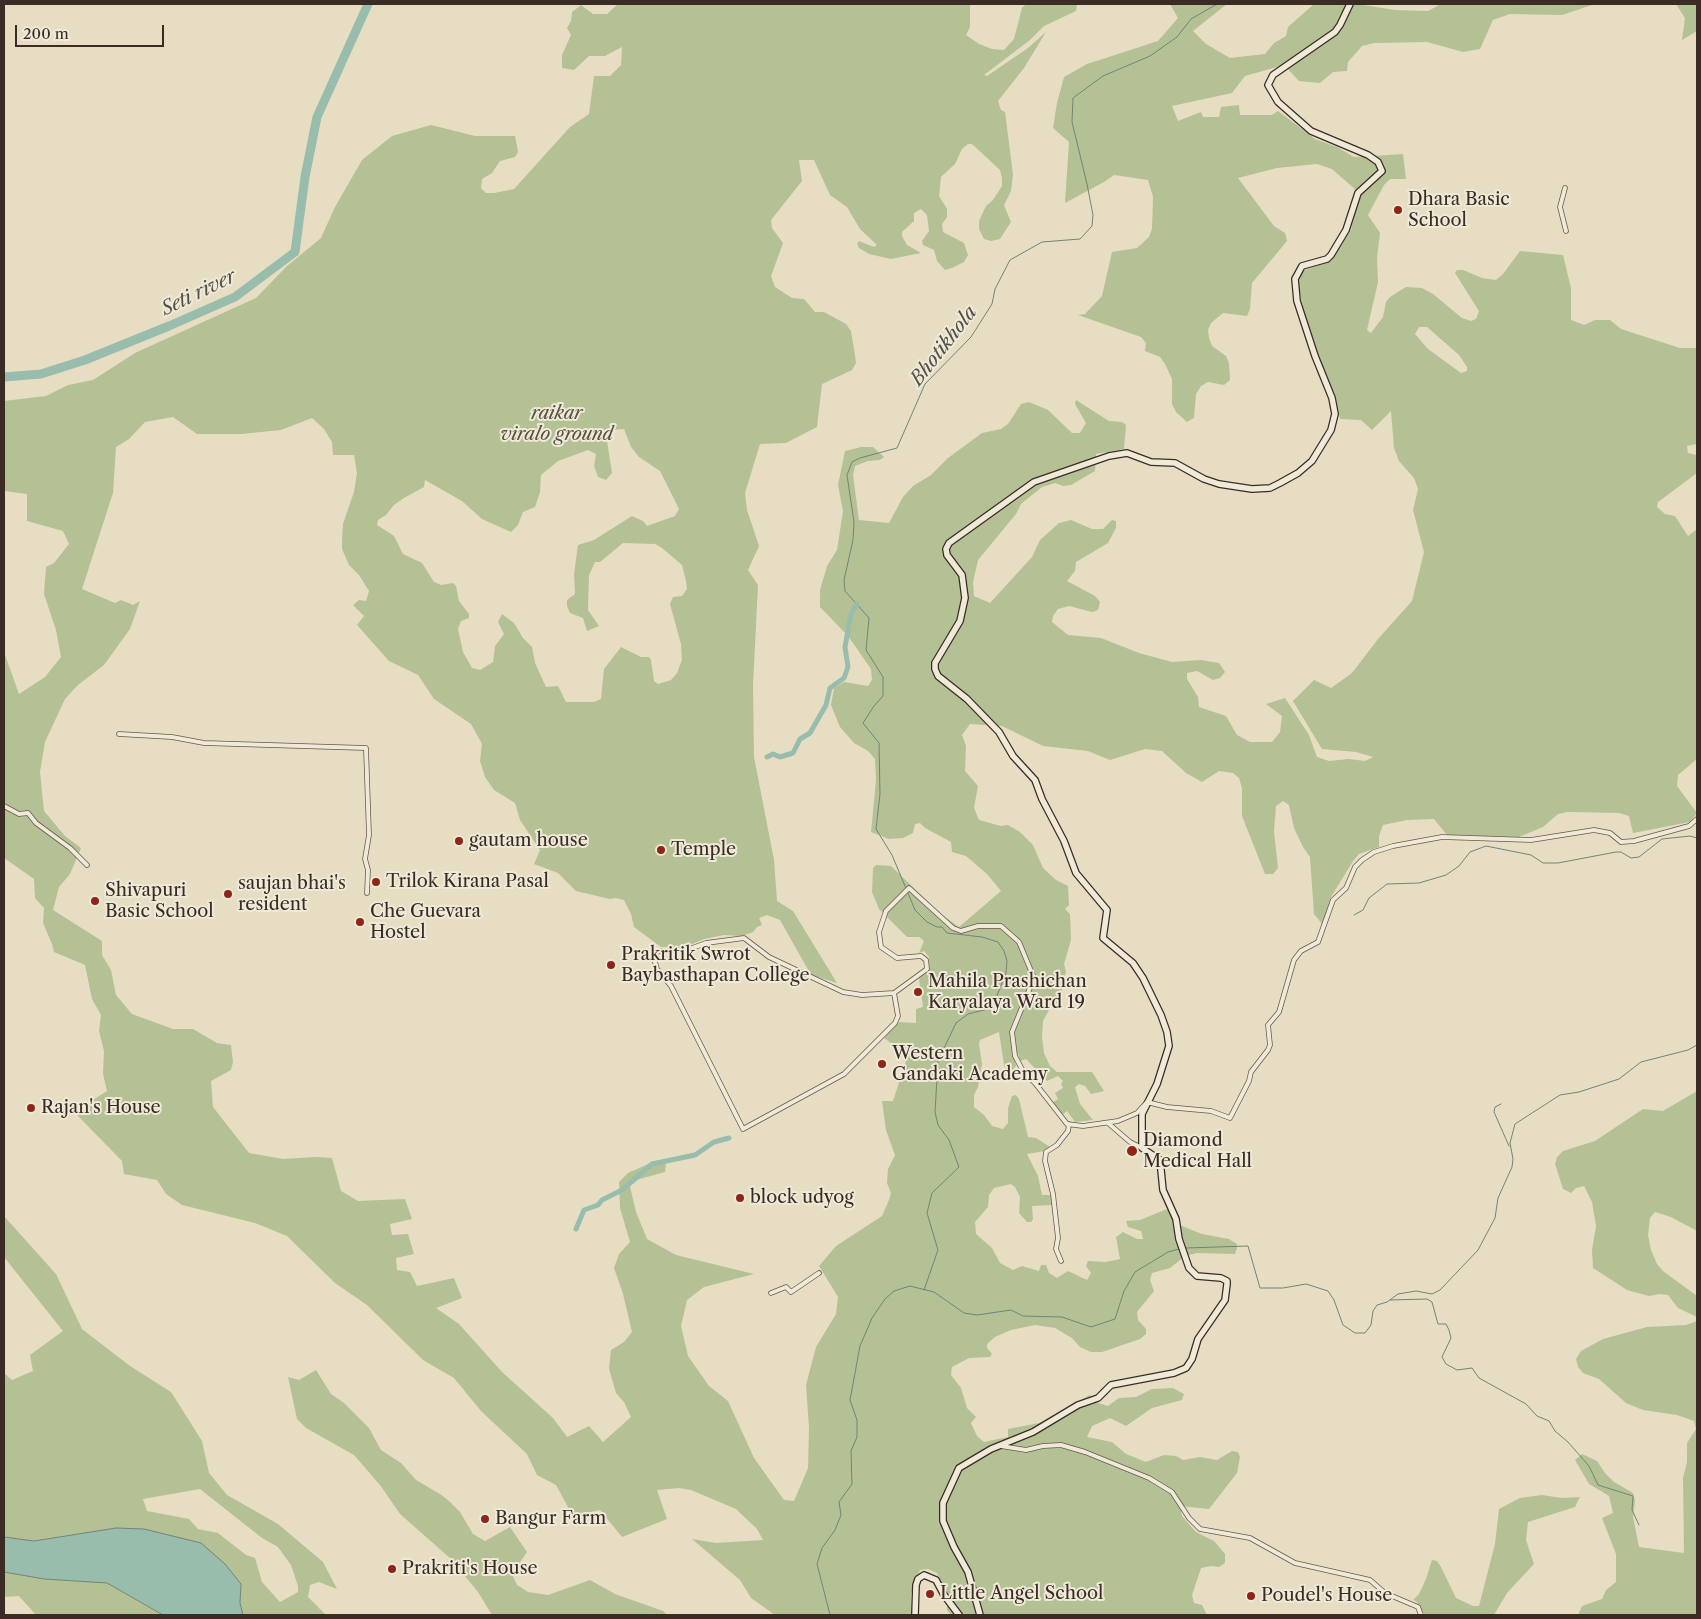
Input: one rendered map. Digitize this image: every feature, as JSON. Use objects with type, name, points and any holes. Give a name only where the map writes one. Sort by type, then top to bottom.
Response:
[{"type":"main road","points":[[980,1615],[968,1572],[954,1548],[943,1521],[943,1503],[959,1468],[999,1445],[1033,1432],[1078,1405],[1098,1398],[1116,1384],[1174,1373],[1186,1368],[1192,1359],[1198,1339],[1225,1300],[1228,1284],[1221,1278],[1197,1276],[1189,1268],[1179,1239],[1176,1219],[1163,1190],[1160,1160],[1142,1148],[1140,1126],[1147,1102],[1157,1084],[1168,1053],[1169,1041],[1161,1015],[1143,978],[1128,959],[1103,938],[1107,910],[1076,873],[1064,840],[1042,799],[1036,780],[1013,756],[999,732],[967,699],[938,676],[935,669],[935,663],[960,621],[965,598],[962,575],[946,549],[949,543],[1034,482],[1109,456],[1127,453],[1151,462],[1175,463],[1204,479],[1219,484],[1252,489],[1270,488],[1298,473],[1312,461],[1331,430],[1335,414],[1332,398],[1315,356],[1297,301],[1296,278],[1302,266],[1327,259],[1332,255],[1346,230],[1358,194],[1382,171],[1378,162],[1368,155],[1311,132],[1278,102],[1268,86],[1274,75],[1335,32],[1350,4]]},
{"type":"main road","points":[[915,1615],[916,1585],[918,1579],[924,1575],[936,1580],[958,1615]]},
{"type":"street","points":[[1566,188],[1560,206],[1566,231]]},
{"type":"street","points":[[119,734],[172,737],[197,743],[366,748],[368,835],[365,859],[368,870],[367,893]]},
{"type":"street","points":[[4,806],[19,814],[28,813],[36,823],[70,848],[87,865]]},
{"type":"street","points":[[894,993],[898,1016],[895,1023],[848,1071],[833,1081],[796,1098],[743,1128],[671,986],[657,968],[653,955],[659,951],[687,950],[706,943],[744,938],[769,957],[843,992],[862,995],[894,993],[927,969],[926,960],[921,956],[897,958],[881,947],[879,932],[886,911],[909,888],[954,928],[960,931],[978,926],[1001,926],[1019,942],[1034,978],[1012,1032],[1015,1056],[1024,1073],[1046,1096],[1059,1116],[1069,1124],[1083,1126],[1128,1118],[1147,1102],[1167,1107],[1211,1111],[1230,1118],[1249,1082],[1251,1072],[1268,1050],[1270,1045],[1268,1025],[1279,1012],[1294,960],[1301,951],[1318,942],[1333,900],[1346,888],[1354,867],[1374,852],[1399,844],[1442,837],[1531,840],[1594,830],[1610,833],[1620,842],[1634,841],[1688,826],[1697,819]]},
{"type":"street","points":[[1106,1122],[1112,1125],[1130,1142],[1142,1148]]},
{"type":"street","points":[[1061,1261],[1056,1249],[1058,1238],[1053,1194],[1045,1161],[1046,1152],[1063,1138],[1068,1131],[1069,1124]]},
{"type":"street","points":[[771,1293],[786,1287],[791,1292],[819,1273]]},
{"type":"street","points":[[999,1445],[1026,1450],[1043,1446],[1061,1445],[1086,1452],[1149,1478],[1172,1492],[1189,1518],[1200,1529],[1250,1538],[1295,1563],[1370,1580],[1385,1593],[1418,1607],[1421,1615]]},
{"type":"green space","name":"raikar viralo ground","points":[[618,4],[970,4],[970,27],[966,35],[979,44],[992,49],[1004,50],[1014,39],[1022,8],[1026,4],[1077,5],[1076,11],[1044,26],[1030,40],[984,75],[987,76],[1028,48],[1046,32],[1024,68],[998,101],[1001,110],[1005,112],[1013,175],[1011,191],[1004,205],[1011,222],[1000,239],[991,241],[984,239],[979,229],[979,221],[986,206],[993,200],[1002,186],[1000,170],[972,144],[968,144],[962,149],[955,164],[941,177],[939,196],[947,209],[947,217],[942,224],[943,232],[964,243],[968,255],[964,262],[952,268],[945,270],[937,261],[934,250],[923,245],[922,241],[929,231],[927,215],[921,209],[914,213],[914,221],[902,232],[902,236],[907,245],[921,253],[891,259],[869,254],[859,248],[857,244],[859,241],[874,247],[877,245],[860,229],[847,207],[830,195],[814,160],[799,160],[802,181],[771,220],[772,228],[783,243],[771,276],[775,287],[792,298],[804,299],[815,312],[824,312],[846,324],[851,331],[856,363],[852,370],[822,384],[817,427],[786,443],[760,444],[745,493],[747,510],[759,546],[748,570],[758,585],[753,685],[754,757],[774,860],[777,901],[793,911],[837,983],[811,975],[780,920],[767,915],[759,918],[762,925],[753,932],[742,936],[724,935],[704,939],[685,947],[661,947],[634,927],[631,914],[624,900],[610,899],[576,891],[558,873],[534,864],[540,850],[520,820],[515,803],[494,790],[485,777],[480,761],[482,744],[471,724],[434,699],[418,675],[389,661],[357,625],[364,616],[353,605],[359,600],[366,601],[369,591],[359,575],[349,565],[342,549],[343,524],[354,492],[357,473],[354,455],[333,455],[332,442],[324,429],[312,418],[281,430],[241,434],[197,434],[173,417],[145,422],[129,439],[116,447],[113,493],[82,589],[115,603],[121,600],[133,605],[140,601],[130,629],[104,665],[78,685],[65,699],[45,742],[40,772],[44,811],[65,836],[81,848],[70,874],[59,887],[53,910],[102,941],[102,955],[111,970],[116,995],[132,1014],[173,1029],[193,1029],[217,1043],[231,1045],[233,1062],[231,1070],[211,1081],[213,1107],[249,1153],[283,1159],[332,1158],[341,1191],[358,1201],[405,1199],[412,1219],[390,1224],[392,1235],[408,1234],[414,1254],[396,1258],[397,1270],[410,1272],[417,1286],[454,1278],[462,1298],[436,1308],[459,1324],[502,1372],[553,1418],[567,1437],[589,1426],[603,1442],[631,1417],[624,1402],[616,1393],[609,1369],[611,1350],[624,1342],[632,1332],[623,1294],[614,1268],[619,1254],[630,1242],[620,1208],[619,1182],[628,1173],[655,1161],[663,1160],[666,1163],[665,1172],[629,1182],[636,1212],[647,1239],[676,1255],[754,1274],[704,1287],[687,1300],[681,1326],[688,1356],[709,1386],[728,1401],[754,1458],[784,1500],[794,1501],[808,1468],[809,1428],[806,1385],[816,1347],[836,1314],[838,1297],[819,1266],[836,1246],[882,1216],[889,1200],[891,1193],[887,1183],[888,1169],[895,1155],[886,1130],[882,1101],[893,1101],[908,1055],[884,1038],[899,1022],[916,1023],[916,1009],[923,1007],[919,979],[929,967],[929,957],[924,951],[919,953],[924,941],[919,937],[907,937],[879,909],[872,892],[873,868],[876,865],[891,866],[941,914],[959,927],[1001,891],[987,874],[966,856],[952,852],[951,842],[925,828],[920,823],[915,824],[913,833],[903,838],[889,839],[871,832],[876,780],[875,759],[868,751],[854,743],[840,727],[831,705],[834,688],[844,682],[868,686],[872,680],[871,669],[848,636],[820,607],[820,590],[827,566],[837,550],[843,511],[838,485],[845,451],[861,447],[873,447],[884,457],[880,460],[868,461],[855,466],[853,475],[859,520],[889,523],[903,497],[913,486],[931,475],[948,458],[982,433],[1001,429],[1008,424],[1021,404],[1029,402],[1048,410],[1072,433],[1080,433],[1086,423],[1075,404],[1076,400],[1109,421],[1122,422],[1126,425],[1124,449],[1096,454],[1095,471],[1071,485],[1063,486],[1055,483],[1042,487],[1021,504],[1016,514],[978,560],[973,582],[974,596],[990,603],[1032,557],[1040,540],[1059,523],[1071,520],[1092,529],[1103,529],[1112,520],[1116,521],[1116,528],[1108,543],[1076,562],[1075,571],[1067,581],[1095,596],[1100,602],[1098,610],[1092,612],[1069,606],[1058,609],[1053,616],[1052,622],[1068,635],[1101,638],[1139,653],[1172,662],[1201,660],[1219,663],[1225,672],[1220,678],[1213,680],[1197,671],[1187,673],[1187,679],[1198,697],[1199,707],[1226,716],[1237,735],[1250,742],[1272,742],[1280,732],[1282,716],[1266,704],[1285,698],[1309,735],[1317,757],[1329,761],[1349,759],[1365,761],[1373,757],[1356,752],[1322,749],[1293,701],[1314,680],[1331,688],[1352,673],[1378,639],[1412,601],[1424,552],[1413,510],[1418,489],[1414,478],[1399,461],[1394,448],[1391,411],[1372,430],[1361,420],[1340,419],[1336,397],[1323,368],[1306,320],[1298,286],[1302,271],[1330,261],[1351,230],[1357,205],[1357,191],[1332,169],[1317,164],[1277,168],[1238,178],[1274,226],[1285,233],[1287,241],[1252,283],[1250,309],[1247,316],[1223,313],[1211,323],[1208,330],[1209,338],[1212,346],[1226,356],[1229,363],[1230,380],[1224,385],[1208,382],[1201,386],[1196,394],[1194,418],[1187,422],[1176,412],[1172,404],[1172,379],[1165,364],[1160,357],[1145,351],[1146,343],[1141,337],[1078,315],[1085,314],[1102,296],[1112,252],[1137,248],[1149,237],[1152,229],[1153,197],[1148,180],[1114,175],[1065,203],[1069,142],[1053,128],[1064,77],[1087,64],[1158,41],[1178,18],[1170,4],[1227,4],[1193,31],[1206,44],[1230,58],[1265,54],[1274,43],[1286,36],[1288,27],[1314,4],[1357,4],[1395,10],[1428,11],[1441,4],[1595,4],[1562,15],[1510,14],[1493,20],[1480,49],[1463,52],[1427,42],[1374,43],[1362,46],[1348,62],[1347,71],[1333,72],[1320,83],[1299,81],[1284,65],[1245,76],[1232,93],[1172,106],[1178,121],[1201,112],[1203,117],[1219,117],[1221,107],[1239,105],[1240,115],[1272,115],[1278,111],[1315,139],[1337,147],[1354,157],[1403,154],[1406,179],[1390,179],[1384,185],[1368,215],[1380,233],[1377,258],[1378,282],[1367,330],[1371,333],[1383,317],[1386,302],[1390,297],[1406,287],[1422,288],[1433,294],[1462,318],[1471,321],[1476,319],[1479,311],[1455,273],[1457,270],[1463,270],[1482,278],[1496,280],[1503,274],[1520,251],[1563,255],[1571,288],[1571,320],[1584,325],[1595,320],[1610,320],[1621,329],[1680,348],[1697,348],[1697,444],[1687,446],[1688,453],[1697,455],[1697,473],[1658,502],[1657,507],[1665,514],[1675,516],[1688,536],[1697,529],[1697,759],[1678,775],[1677,786],[1697,813],[1690,822],[1633,833],[1629,816],[1619,813],[1568,812],[1558,814],[1543,827],[1519,837],[1447,835],[1434,819],[1407,820],[1383,825],[1379,836],[1379,847],[1359,854],[1353,861],[1331,897],[1323,925],[1314,914],[1310,857],[1294,828],[1289,805],[1283,801],[1276,806],[1274,831],[1278,868],[1273,874],[1265,874],[1242,816],[1242,788],[1239,778],[1233,773],[1219,771],[1202,782],[1186,773],[1162,751],[1145,749],[1110,760],[1088,751],[1043,746],[1002,726],[970,724],[962,735],[966,746],[965,771],[978,786],[974,808],[979,820],[1001,826],[1008,825],[1020,832],[1033,845],[1043,868],[1056,880],[1068,886],[1069,905],[1065,909],[1070,914],[1071,940],[1064,964],[1066,972],[1062,983],[1062,999],[1049,1010],[1043,1021],[1044,1053],[1050,1066],[1057,1072],[1092,1072],[1104,1091],[1091,1094],[1085,1086],[1079,1084],[1075,1087],[1080,1104],[1093,1120],[1075,1122],[1067,1111],[1062,1115],[1052,1103],[1058,1099],[1055,1093],[1063,1088],[1061,1084],[1063,1081],[1058,1076],[1047,1081],[1026,1059],[1020,1061],[1018,1053],[1012,1051],[1016,1066],[1006,1078],[999,1032],[980,1040],[982,1064],[978,1087],[974,1095],[974,1107],[984,1115],[992,1126],[1003,1129],[1008,1123],[1008,1108],[1012,1096],[1016,1095],[1019,1099],[1028,1137],[1036,1138],[1050,1147],[1045,1151],[1027,1154],[1038,1176],[1042,1195],[1051,1195],[1052,1205],[1032,1206],[1033,1219],[1031,1222],[1027,1222],[1019,1213],[1020,1197],[1015,1187],[1011,1184],[994,1188],[989,1195],[988,1207],[975,1222],[976,1234],[992,1248],[1000,1263],[1013,1270],[1022,1266],[1039,1271],[1041,1265],[1046,1265],[1049,1273],[1057,1278],[1068,1271],[1087,1280],[1091,1273],[1086,1266],[1088,1261],[1106,1262],[1120,1259],[1116,1237],[1123,1232],[1137,1239],[1143,1239],[1141,1231],[1128,1227],[1126,1221],[1140,1220],[1167,1209],[1177,1224],[1202,1234],[1229,1239],[1237,1244],[1237,1248],[1235,1254],[1197,1253],[1185,1256],[1170,1268],[1152,1273],[1150,1280],[1154,1291],[1137,1312],[1138,1320],[1146,1329],[1146,1334],[1140,1339],[1102,1352],[1091,1352],[1080,1347],[1072,1338],[1055,1328],[1035,1325],[1011,1330],[995,1337],[987,1344],[987,1348],[992,1354],[990,1357],[969,1358],[952,1367],[951,1375],[961,1388],[967,1408],[976,1417],[971,1423],[977,1436],[984,1442],[1008,1437],[1008,1429],[1039,1423],[1090,1395],[1095,1402],[1108,1406],[1119,1398],[1136,1397],[1152,1389],[1173,1388],[1184,1394],[1182,1400],[1152,1408],[1126,1426],[1110,1418],[1092,1426],[1087,1437],[1112,1442],[1126,1454],[1146,1462],[1164,1455],[1176,1456],[1183,1460],[1200,1457],[1217,1460],[1232,1451],[1238,1452],[1240,1457],[1237,1473],[1209,1509],[1180,1506],[1182,1516],[1196,1532],[1214,1541],[1225,1554],[1225,1563],[1219,1567],[1201,1568],[1192,1595],[1194,1603],[1202,1605],[1207,1615],[951,1615],[947,1610],[947,1594],[937,1573],[928,1569],[920,1570],[911,1594],[912,1615],[775,1615],[751,1598],[740,1580],[692,1539],[716,1543],[763,1540],[757,1529],[736,1509],[691,1490],[679,1488],[657,1490],[667,1519],[622,1537],[600,1510],[576,1515],[568,1507],[556,1485],[537,1475],[527,1454],[481,1411],[454,1378],[423,1360],[367,1305],[335,1283],[287,1236],[255,1223],[182,1205],[166,1194],[157,1180],[124,1174],[122,1161],[77,1115],[83,1106],[107,1091],[103,1074],[104,1051],[99,1031],[101,1015],[92,999],[85,965],[54,952],[43,923],[44,908],[35,898],[34,879],[4,858],[4,652],[19,694],[45,677],[61,657],[56,630],[44,594],[46,567],[54,563],[69,544],[63,531],[27,521],[27,494],[4,491],[4,401],[46,396],[68,385],[93,380],[135,353],[256,298],[287,266],[321,238],[335,207],[362,160],[392,136],[431,125],[475,136],[515,136],[518,152],[515,157],[500,161],[492,173],[482,179],[481,188],[486,193],[514,189],[570,127],[589,114],[594,76],[610,76],[621,65],[622,47],[605,56],[589,56],[574,70],[562,68],[562,55],[571,35],[567,28],[571,21],[572,12],[581,5],[593,14],[607,14]],"holes":[[[1419,327],[1427,327],[1459,355],[1467,367],[1467,371],[1461,373],[1428,349],[1415,334]],[[624,429],[631,447],[639,457],[660,471],[679,509],[675,516],[647,526],[643,521],[632,516],[594,540],[578,545],[574,574],[575,594],[567,600],[567,606],[570,613],[583,618],[587,631],[599,626],[588,610],[589,575],[595,562],[600,562],[623,543],[655,544],[662,548],[682,565],[687,589],[682,596],[673,597],[670,604],[681,644],[682,660],[677,673],[671,680],[658,684],[654,681],[649,657],[641,657],[621,647],[604,669],[601,699],[594,702],[566,702],[558,686],[546,687],[535,663],[532,647],[523,638],[514,623],[502,614],[498,622],[504,634],[495,646],[493,662],[480,670],[472,668],[463,652],[458,629],[461,621],[469,618],[469,614],[459,601],[456,586],[453,583],[441,585],[434,582],[422,563],[403,554],[394,536],[377,525],[378,520],[386,515],[394,505],[424,487],[425,480],[462,501],[482,519],[511,532],[518,525],[523,512],[535,507],[540,492],[541,475],[558,461],[588,450],[596,454],[594,466],[598,477],[606,480],[612,473],[607,441],[611,430]]]},
{"type":"green space","points":[[1676,4],[1697,4],[1697,31],[1682,40],[1685,18]]},
{"type":"green space","points":[[1697,1091],[1697,1231],[1671,1217],[1655,1212],[1650,1218],[1648,1235],[1651,1250],[1657,1264],[1663,1271],[1697,1296],[1697,1317],[1678,1308],[1668,1295],[1649,1296],[1627,1290],[1593,1268],[1592,1250],[1596,1226],[1592,1202],[1584,1186],[1576,1188],[1571,1193],[1563,1189],[1555,1164],[1557,1157],[1563,1151],[1595,1141],[1643,1109],[1663,1111]]},
{"type":"green space","points":[[4,1216],[56,1274],[82,1329],[130,1366],[171,1392],[202,1441],[209,1473],[227,1495],[278,1524],[323,1562],[337,1589],[319,1582],[310,1585],[308,1597],[326,1615],[243,1615],[240,1603],[241,1584],[144,1529],[116,1528],[34,1541],[4,1537],[4,1373],[12,1380],[33,1371],[30,1355],[63,1331],[4,1257]],"holes":[[[200,1489],[262,1538],[278,1547],[291,1565],[298,1586],[298,1592],[280,1602],[262,1582],[255,1558],[246,1555],[218,1533],[198,1529],[189,1519],[147,1511],[143,1499]]]},
{"type":"green space","points":[[1697,1321],[1697,1615],[1578,1615],[1582,1606],[1602,1599],[1606,1590],[1616,1582],[1616,1554],[1602,1518],[1613,1513],[1609,1496],[1589,1484],[1575,1460],[1582,1454],[1597,1461],[1614,1482],[1633,1493],[1635,1501],[1633,1517],[1639,1547],[1684,1553],[1683,1478],[1687,1462],[1687,1443],[1696,1429],[1694,1421],[1677,1415],[1643,1410],[1626,1403],[1599,1379],[1583,1373],[1578,1367],[1576,1359],[1581,1351],[1603,1339],[1647,1327],[1686,1325]]},
{"type":"green space","points":[[316,1370],[331,1394],[344,1403],[369,1428],[381,1450],[401,1463],[416,1480],[449,1501],[460,1512],[473,1534],[485,1541],[510,1527],[527,1552],[512,1574],[517,1585],[528,1592],[548,1595],[590,1580],[615,1594],[663,1611],[667,1615],[492,1615],[478,1592],[451,1559],[400,1514],[380,1485],[354,1455],[306,1428],[297,1419],[288,1377],[299,1380]]},
{"type":"green space","points":[[1542,1495],[1562,1498],[1580,1497],[1575,1507],[1528,1522],[1526,1540],[1534,1564],[1507,1593],[1494,1615],[1425,1615],[1416,1601],[1413,1600],[1419,1594],[1432,1560],[1437,1561],[1441,1567],[1456,1598],[1473,1606],[1479,1606],[1495,1544],[1499,1509],[1520,1498]]},
{"type":"green space","points":[[4,1572],[44,1579],[107,1583],[163,1615],[36,1615],[19,1596],[4,1597]]},
{"type":"shaded area","points":[[116,1528],[144,1529],[201,1543],[225,1564],[241,1584],[240,1603],[243,1615],[163,1615],[107,1583],[44,1579],[4,1572],[4,1537],[34,1541]]},
{"type":"waterway","name":"Seti river","points":[[4,377],[41,374],[85,360],[169,326],[235,297],[295,252],[305,177],[317,117],[368,4]]},
{"type":"waterway","name":"Bhotikhola","points":[[924,1290],[938,1250],[927,1213],[932,1193],[959,1167],[949,1140],[938,1125],[935,1112],[938,1061],[956,1023],[968,1014],[992,1008],[1006,973],[1007,961],[1004,951],[998,942],[982,937],[947,933],[942,927],[937,927],[927,922],[915,910],[892,855],[876,829],[880,794],[879,743],[863,723],[883,696],[883,677],[866,650],[869,618],[845,591],[844,580],[853,540],[854,522],[847,475],[852,462],[897,448],[925,384],[971,337],[992,304],[995,289],[1010,260],[1042,242],[1080,239],[1092,226],[1093,215],[1072,122],[1073,98],[1103,76],[1150,56],[1177,37],[1191,19],[1217,4]]},
{"type":"waterway","points":[[767,757],[773,754],[780,757],[793,753],[800,739],[810,733],[826,705],[830,688],[844,678],[848,667],[845,647],[851,614],[857,604]]},
{"type":"waterway","points":[[1354,915],[1363,910],[1369,898],[1387,884],[1419,883],[1446,875],[1459,866],[1470,852],[1486,846],[1531,855],[1543,863],[1558,863],[1616,852],[1621,852],[1631,858],[1639,857],[1662,839],[1690,836],[1697,838]]},
{"type":"waterway","points":[[1186,1248],[1248,1246],[1260,1288],[1283,1288],[1306,1284],[1328,1291],[1334,1300],[1343,1325],[1355,1333],[1365,1333],[1371,1325],[1373,1311],[1377,1305],[1387,1302],[1398,1294],[1416,1291],[1432,1294],[1440,1290],[1478,1250],[1495,1218],[1498,1198],[1512,1167],[1513,1159],[1510,1143],[1515,1124],[1560,1095],[1579,1092],[1619,1079],[1641,1062],[1688,1050],[1697,1045]]},
{"type":"waterway","points":[[1501,1104],[1495,1107],[1494,1112],[1509,1146]]},
{"type":"waterway","points":[[576,1229],[584,1210],[598,1205],[602,1200],[622,1190],[652,1164],[695,1155],[714,1142],[729,1138]]},
{"type":"waterway","points":[[830,1615],[817,1564],[822,1548],[835,1530],[841,1515],[839,1502],[852,1484],[851,1451],[857,1437],[857,1420],[850,1400],[860,1346],[872,1318],[885,1299],[894,1291],[910,1286],[934,1292],[964,1313],[977,1315],[1011,1310],[1023,1316],[1062,1317],[1091,1327],[1115,1319],[1124,1291],[1135,1272],[1168,1252],[1179,1249]]},
{"type":"waterway","points":[[1390,1300],[1427,1299],[1432,1302],[1438,1324],[1446,1324],[1451,1338],[1442,1357],[1446,1364],[1457,1370],[1472,1368],[1479,1378],[1526,1404],[1537,1416],[1549,1421],[1555,1431],[1568,1442],[1589,1466],[1598,1485],[1633,1496],[1632,1510],[1639,1525]]},
{"type":"place","name":"Dhara Basic School","points":[[1398,210]]},
{"type":"place","name":"gautam house","points":[[459,841]]},
{"type":"place","name":"Temple","points":[[661,850]]},
{"type":"place","name":"Trilok Kirana Pasal","points":[[376,882]]},
{"type":"place","name":"saujan bhai's resident","points":[[228,894]]},
{"type":"place","name":"Shivapuri Basic School","points":[[95,901]]},
{"type":"place","name":"Che Guevara Hostel","points":[[360,922]]},
{"type":"place","name":"Prakritik Swrot Baybasthapan College","points":[[611,965]]},
{"type":"place","name":"Mahila Prashichan Karyalaya Ward 19","points":[[918,992]]},
{"type":"place","name":"Western Gandaki Academy","points":[[882,1064]]},
{"type":"place","name":"Rajan's House","points":[[31,1108]]},
{"type":"place","name":"Diamond Medical Hall","points":[[1132,1151]]},
{"type":"place","name":"block udyog","points":[[740,1198]]},
{"type":"place","name":"Bangur Farm","points":[[485,1519]]},
{"type":"place","name":"Prakriti's House","points":[[392,1569]]},
{"type":"place","name":"Little Angel School","points":[[930,1594]]},
{"type":"place","name":"Poudel's House","points":[[1251,1596]]}]
